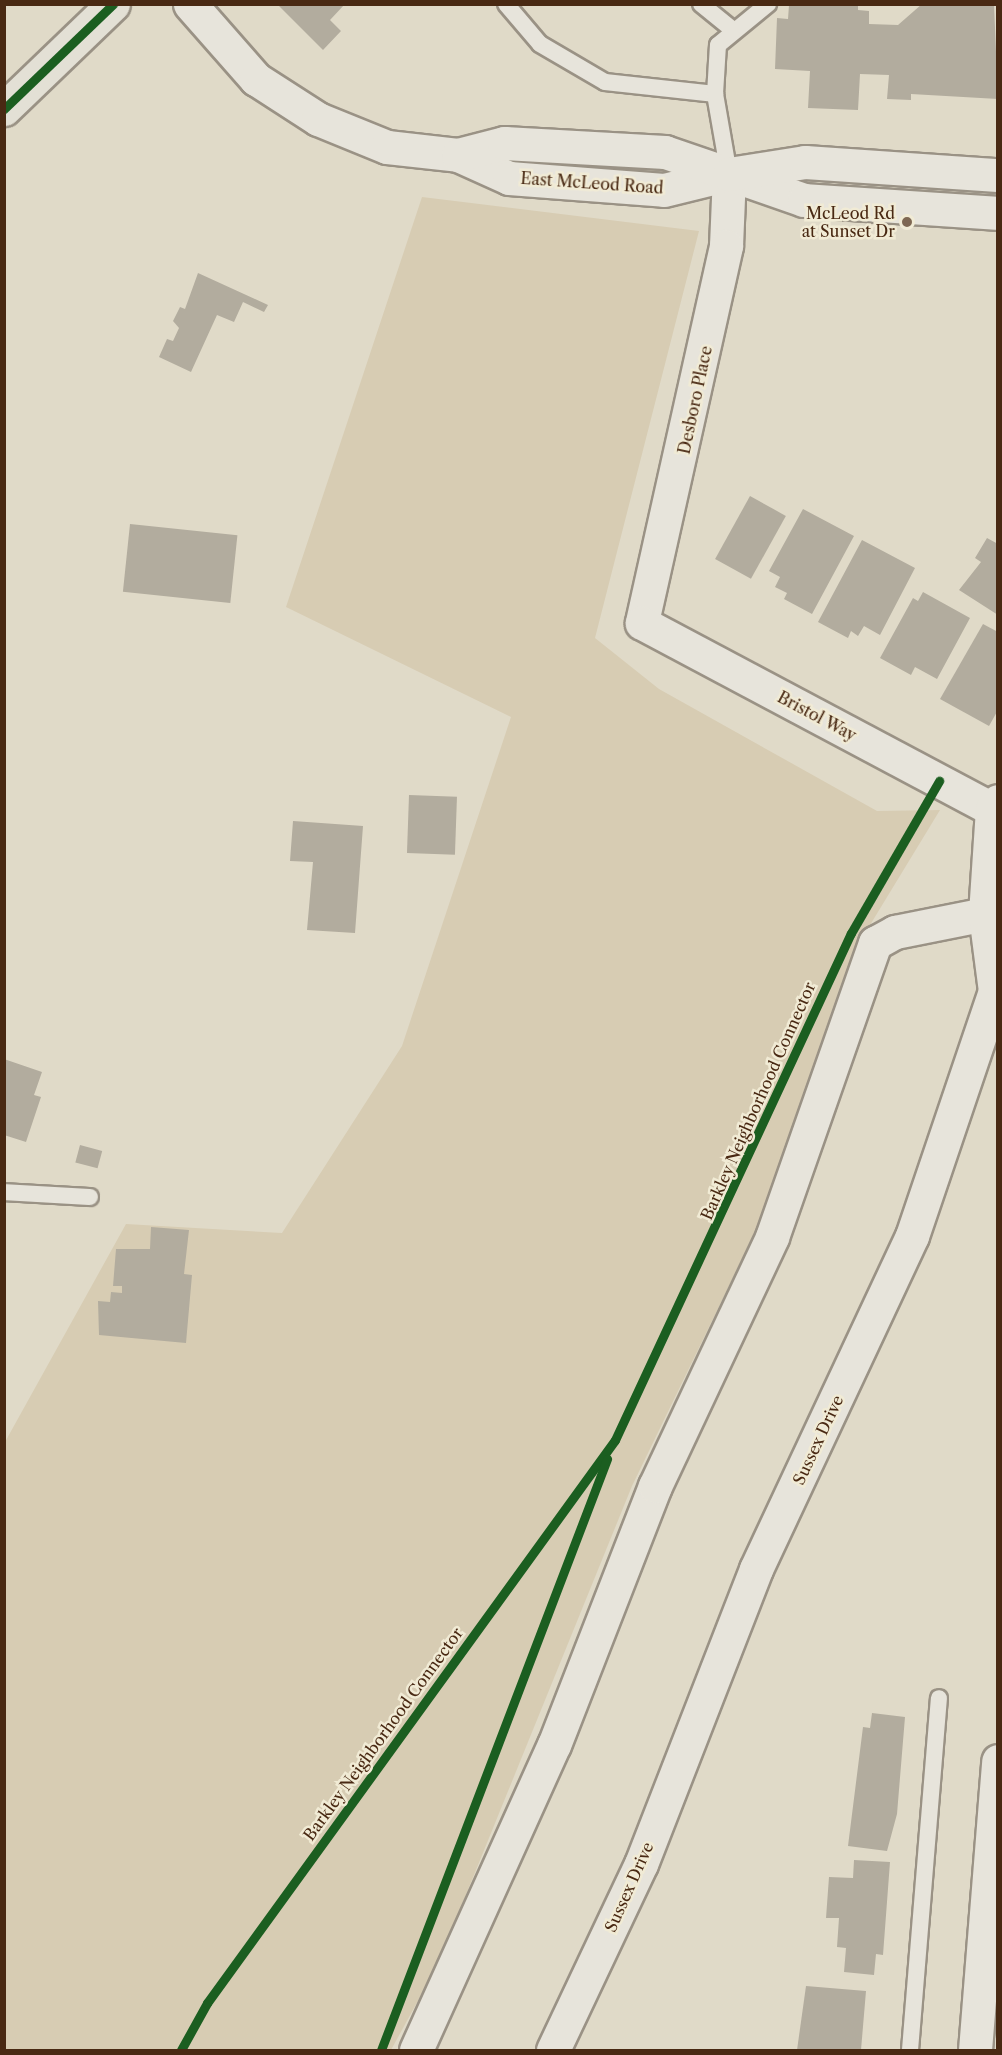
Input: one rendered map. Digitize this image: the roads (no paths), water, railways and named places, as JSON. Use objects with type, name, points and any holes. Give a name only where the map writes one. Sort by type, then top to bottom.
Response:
[{"type":"main road","points":[[4,109],[113,4]]},
{"type":"street","name":"East McLeod Road","points":[[190,4],[256,79],[318,119],[387,147],[458,155],[504,143],[665,152],[804,200],[998,213]]},
{"type":"street","name":"East McLeod Road","points":[[729,174],[805,162],[998,175]]},
{"type":"street","name":"Desboro Place","points":[[642,623],[726,246],[729,174]]},
{"type":"street","name":"Bristol Way","points":[[642,623],[995,805]]},
{"type":"street","name":"Sussex Drive","points":[[553,2050],[641,1864],[756,1569],[912,1236],[995,991],[985,914],[995,805]]},
{"type":"street","points":[[416,2050],[554,1745],[655,1486],[772,1237],[875,943],[896,932],[985,914]]},
{"type":"street","points":[[975,2050],[998,1761]]},
{"type":"lane","points":[[506,4],[540,44],[605,82],[715,94]]},
{"type":"lane","points":[[701,4],[732,29]]},
{"type":"lane","points":[[729,174],[715,94],[718,45],[732,29],[768,4]]},
{"type":"lane","points":[[4,1192],[90,1197]]},
{"type":"lane","points":[[910,2050],[939,1698]]},
{"type":"place","name":"McLeod Rd at Sunset Dr","points":[[907,222]]}]
